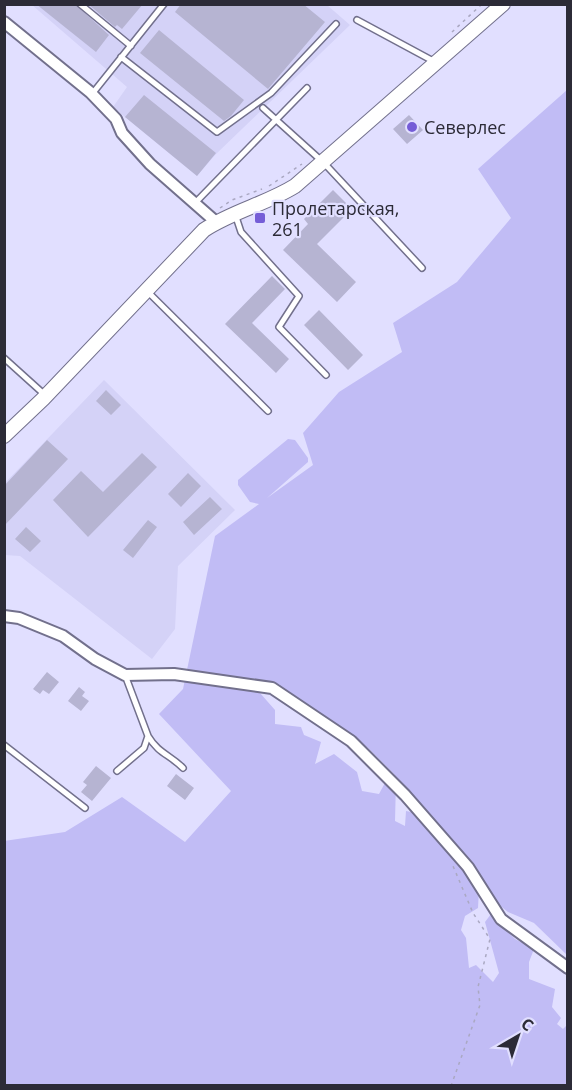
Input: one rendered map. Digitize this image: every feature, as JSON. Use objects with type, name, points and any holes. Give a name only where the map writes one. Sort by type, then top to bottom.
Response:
[{"type":"main road","points":[[4,436],[46,396],[204,230],[235,213],[277,197],[324,163],[503,4]]},
{"type":"street","points":[[4,22],[92,94],[116,119],[122,133],[150,164],[216,222]]},
{"type":"street","points":[[4,616],[19,618],[63,636],[125,675],[174,674],[272,688],[351,741],[405,795],[468,867],[501,919],[567,968]]},
{"type":"lane","points":[[80,4],[131,46]]},
{"type":"lane","points":[[92,94],[164,4]]},
{"type":"lane","points":[[357,20],[438,64]]},
{"type":"lane","points":[[122,57],[217,132],[271,93],[336,24]]},
{"type":"lane","points":[[195,203],[307,88]]},
{"type":"lane","points":[[263,108],[324,163],[422,268]]},
{"type":"lane","points":[[235,213],[240,232],[299,296],[279,327],[326,375]]},
{"type":"lane","points":[[147,291],[268,411]]},
{"type":"lane","points":[[4,358],[46,396]]},
{"type":"lane","points":[[125,675],[148,736],[158,752],[173,758],[183,768]]},
{"type":"lane","points":[[117,771],[144,748],[148,736]]},
{"type":"lane","points":[[4,745],[84,808]]},
{"type":"path","points":[[449,860],[459,877],[473,913],[490,939],[478,987],[480,1005],[451,1086]]},
{"type":"shaded area","points":[[32,5],[327,5],[350,25],[215,155],[197,176],[113,107],[127,87]]},
{"type":"shaded area","points":[[567,90],[567,955],[534,923],[508,912],[479,889],[478,908],[465,916],[461,930],[466,938],[469,968],[476,965],[493,982],[499,973],[485,922],[491,914],[515,939],[534,949],[529,962],[529,979],[555,989],[552,1007],[561,1018],[557,1024],[563,1029],[567,1025],[567,1085],[5,1085],[4,841],[65,832],[122,797],[185,842],[231,791],[159,714],[183,689],[215,536],[259,504],[250,502],[238,485],[238,480],[288,439],[295,440],[308,458],[308,462],[267,498],[313,465],[303,433],[339,392],[402,352],[393,323],[457,282],[511,218],[478,169]],"holes":[[[265,683],[368,748],[394,774],[416,813],[406,811],[405,826],[395,821],[396,781],[386,781],[379,794],[362,791],[357,772],[334,754],[315,764],[321,742],[304,735],[301,727],[275,724],[275,710],[260,693]]]},
{"type":"shaded area","points":[[104,380],[235,510],[178,566],[175,629],[152,659],[20,556],[5,555],[4,484]]},
{"type":"building","points":[[36,4],[75,4],[109,35],[96,52]]},
{"type":"building","points":[[88,4],[143,4],[122,29],[117,25],[115,27]]},
{"type":"building","points":[[181,4],[303,4],[325,22],[268,89],[175,12]]},
{"type":"building","points":[[159,30],[244,100],[231,116],[224,121],[140,53]]},
{"type":"building","points":[[144,95],[216,153],[197,176],[125,117]]},
{"type":"building","points":[[409,115],[423,130],[407,144],[393,129]]},
{"type":"building","points":[[333,190],[352,209],[317,244],[356,282],[337,302],[283,250],[308,224],[304,219]]},
{"type":"building","points":[[272,276],[285,289],[252,323],[289,359],[276,373],[225,324]]},
{"type":"building","points":[[319,310],[363,355],[348,370],[304,325]]},
{"type":"building","points":[[106,390],[121,405],[111,415],[96,401]]},
{"type":"building","points":[[47,440],[68,459],[4,526],[4,486]]},
{"type":"building","points":[[142,453],[157,467],[88,537],[53,500],[81,471],[103,492]]},
{"type":"building","points":[[188,473],[201,486],[181,507],[168,494]]},
{"type":"building","points":[[210,497],[222,509],[194,535],[183,522]]},
{"type":"building","points":[[148,520],[157,527],[133,558],[123,550]]},
{"type":"building","points":[[26,527],[41,541],[30,552],[15,539]]},
{"type":"building","points":[[47,672],[59,682],[49,694],[43,690],[40,694],[33,689]]},
{"type":"building","points":[[79,687],[85,692],[82,696],[89,701],[81,711],[68,701]]},
{"type":"building","points":[[96,766],[111,778],[92,801],[81,792],[87,785],[83,782]]},
{"type":"building","points":[[176,774],[194,788],[185,800],[167,786]]},
{"type":"place","name":"Северлес","points":[[412,127]]},
{"type":"place","name":"Пролетарская, 261","points":[[260,218]]}]
